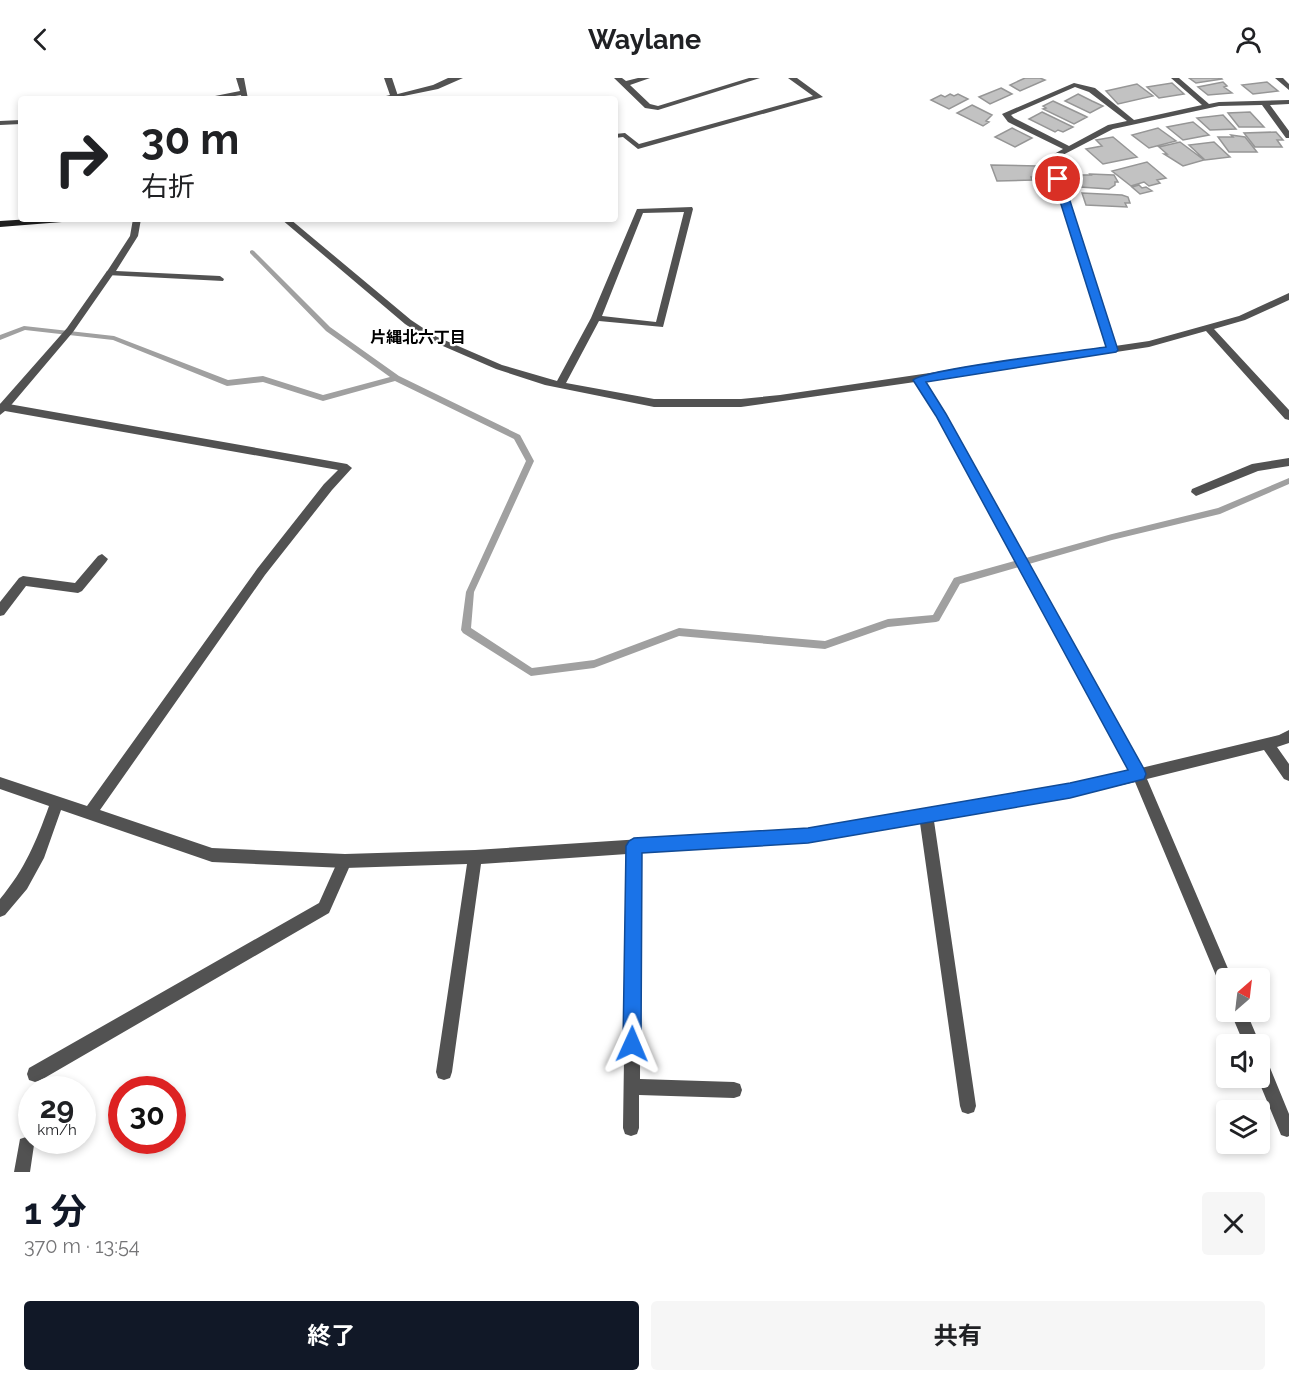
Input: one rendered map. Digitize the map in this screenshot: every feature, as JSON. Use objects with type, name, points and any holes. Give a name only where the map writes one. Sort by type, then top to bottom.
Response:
[{"type":"street","points":[[240,78],[245,95]]},
{"type":"street","points":[[388,78],[394,96],[435,87],[459,78]]},
{"type":"street","points":[[618,78],[648,106],[658,108],[756,78]]},
{"type":"street","points":[[625,84],[646,78]]},
{"type":"street","points":[[618,136],[625,135],[638,147],[819,97],[792,78]]},
{"type":"street","points":[[1175,78],[1207,106]]},
{"type":"street","points":[[1278,78],[1289,88]]},
{"type":"street","points":[[1068,148],[1011,120],[1006,114],[1074,86],[1092,90],[1132,123]]},
{"type":"street","points":[[1264,102],[1289,136]]},
{"type":"street","points":[[1113,350],[1051,158],[1111,127],[1207,106],[1289,102]]},
{"type":"street","points":[[0,123],[18,122]]},
{"type":"street","points":[[560,385],[596,318],[640,211],[689,209],[660,325],[596,318]]},
{"type":"street","points":[[0,224],[25,222]]},
{"type":"street","points":[[1,408],[70,330],[134,236],[136,222]]},
{"type":"street","points":[[288,222],[372,294],[432,338],[499,367],[560,385],[654,403],[741,403],[919,380],[956,372],[1149,345],[1242,318],[1289,296]]},
{"type":"street","points":[[110,273],[220,279]]},
{"type":"street","points":[[1208,328],[1289,416]]},
{"type":"street","points":[[919,380],[941,414],[1138,774],[1220,968]]},
{"type":"street","points":[[1,408],[347,468],[328,487],[261,572],[90,813]]},
{"type":"street","points":[[1196,492],[1256,467],[1289,462]]},
{"type":"street","points":[[0,611],[22,581],[78,588],[102,559]]},
{"type":"street","points":[[0,783],[212,855],[345,861],[475,857],[808,835],[1070,791],[1267,744],[1289,736]]},
{"type":"street","points":[[1267,744],[1289,775]]},
{"type":"street","points":[[0,910],[28,874],[39,853],[57,802]]},
{"type":"street","points":[[926,815],[968,1106]]},
{"type":"street","points":[[631,1128],[634,846]]},
{"type":"street","points":[[444,1072],[475,857]]},
{"type":"street","points":[[35,1074],[324,908],[345,861]]},
{"type":"street","points":[[632,1087],[734,1090]]},
{"type":"street","points":[[1270,1088],[1287,1129]]},
{"type":"street","points":[[22,1172],[25,1154]]},
{"type":"building","points":[[1025,78],[1045,80],[1020,91],[1010,85]]},
{"type":"building","points":[[1189,78],[1221,78],[1222,79],[1196,83]]},
{"type":"building","points":[[1223,82],[1227,86],[1224,87],[1232,93],[1208,95],[1198,87]]},
{"type":"building","points":[[1267,82],[1278,91],[1253,94],[1242,85]]},
{"type":"building","points":[[1172,83],[1184,94],[1159,98],[1147,87]]},
{"type":"building","points":[[1137,84],[1153,96],[1118,104],[1106,91]]},
{"type":"building","points":[[1001,88],[1012,94],[990,104],[979,97]]},
{"type":"building","points":[[950,94],[954,96],[958,94],[968,99],[949,109],[931,100],[941,95],[945,97]]},
{"type":"building","points":[[1078,94],[1103,106],[1090,113],[1065,101]]},
{"type":"building","points":[[1053,101],[1087,117],[1074,124],[1043,109],[1046,108],[1043,106]]},
{"type":"building","points":[[972,105],[992,115],[986,121],[989,122],[983,126],[957,113]]},
{"type":"building","points":[[1042,112],[1073,127],[1063,132],[1058,130],[1055,132],[1029,119]]},
{"type":"building","points":[[1250,112],[1264,127],[1239,127],[1228,113]]},
{"type":"building","points":[[1223,115],[1236,129],[1210,130],[1197,118]]},
{"type":"building","points":[[1193,122],[1209,135],[1183,140],[1167,127]]},
{"type":"building","points":[[1012,128],[1032,138],[1015,147],[995,137]]},
{"type":"building","points":[[1158,128],[1176,141],[1149,148],[1132,135]]},
{"type":"building","points":[[1276,132],[1283,140],[1277,140],[1282,147],[1255,147],[1244,133]]},
{"type":"building","points":[[1231,135],[1245,137],[1257,152],[1229,152],[1218,137],[1233,137]]},
{"type":"building","points":[[1113,137],[1137,157],[1103,164],[1086,149],[1102,146],[1096,140]]},
{"type":"building","points":[[1180,142],[1204,160],[1183,166],[1164,154],[1167,154],[1159,147]]},
{"type":"building","points":[[1214,142],[1230,157],[1205,160],[1189,145]]},
{"type":"building","points":[[1147,162],[1166,178],[1157,180],[1160,183],[1149,186],[1144,182],[1131,186],[1112,171]]},
{"type":"building","points":[[991,165],[1038,166],[1043,177],[1031,177],[1032,180],[997,181]]},
{"type":"building","points":[[1076,175],[1114,175],[1118,182],[1115,182],[1115,185],[1109,189],[1080,187]]},
{"type":"building","points":[[1139,185],[1152,191],[1140,194],[1132,187]]},
{"type":"building","points":[[1082,193],[1122,195],[1128,197],[1130,203],[1125,203],[1127,207],[1086,205]]},
{"type":"waterway","points":[[252,252],[328,329],[396,378]]},
{"type":"waterway","points":[[0,338],[24,328],[114,338],[227,383],[263,379],[323,398],[396,378]]},
{"type":"waterway","points":[[396,378],[517,437],[530,461],[470,592],[466,630],[531,672],[594,664],[679,632],[825,645],[888,623],[936,618],[957,581],[1112,537],[1220,511],[1289,481]]},
{"type":"district","name":"片縄北六丁目","points":[[418,337]]},
{"type":"route","points":[[632,1044],[634,846],[808,835],[1070,791],[1138,774],[941,414],[919,380],[956,372],[1113,350],[1058,179]]}]
